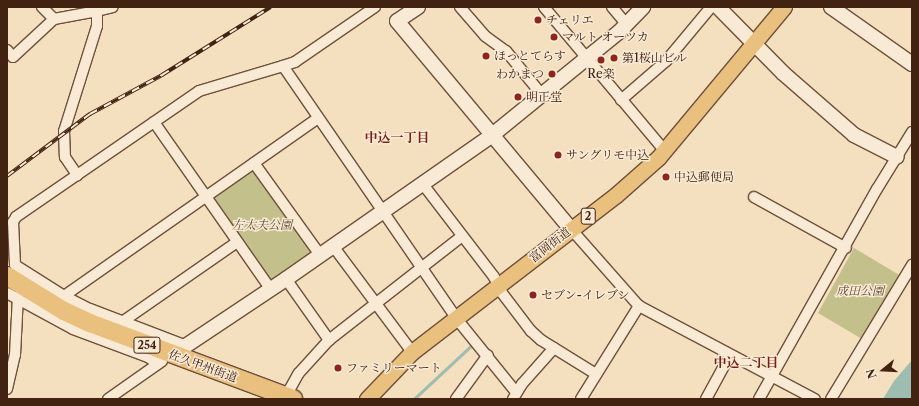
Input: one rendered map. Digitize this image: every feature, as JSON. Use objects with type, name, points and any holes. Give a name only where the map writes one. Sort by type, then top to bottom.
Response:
[{"type":"highway","name":"佐久甲州街道","points":[[11,268],[64,311],[172,355],[289,398]]},
{"type":"main road","name":"富岡街道","points":[[367,399],[412,352],[616,195],[666,151],[784,7]]},
{"type":"street","points":[[42,7],[54,19]]},
{"type":"street","points":[[7,50],[13,57],[54,19],[96,9],[113,7]]},
{"type":"street","points":[[172,355],[122,322],[64,296],[11,268],[13,222],[16,217],[199,91],[295,62],[375,7]]},
{"type":"street","points":[[418,7],[397,21],[491,136],[571,230],[639,306],[815,399]]},
{"type":"street","points":[[460,7],[485,36],[506,51],[543,96]]},
{"type":"street","points":[[544,7],[621,100],[666,151]]},
{"type":"street","points":[[612,7],[627,25]]},
{"type":"street","points":[[108,399],[271,290],[491,136],[543,96],[587,59],[627,25],[643,7]]},
{"type":"street","points":[[621,100],[666,61],[711,7]]},
{"type":"street","points":[[718,7],[753,45],[854,135],[897,157]]},
{"type":"street","points":[[831,7],[912,64]]},
{"type":"street","points":[[77,175],[64,157],[64,131],[97,26],[96,9]]},
{"type":"street","points":[[283,66],[456,318],[488,355],[514,395],[554,348]]},
{"type":"street","points":[[64,296],[318,118]]},
{"type":"street","points":[[154,122],[271,290]]},
{"type":"street","points":[[759,399],[912,132]]},
{"type":"street","points":[[254,163],[320,255]]},
{"type":"street","points":[[422,183],[494,277],[498,286],[531,331],[554,348],[596,374]]},
{"type":"street","points":[[754,197],[846,248]]},
{"type":"street","points":[[289,398],[299,373],[329,340],[462,236]]},
{"type":"street","points":[[122,322],[237,242]]},
{"type":"street","points":[[333,246],[412,352]]},
{"type":"street","points":[[831,399],[912,265]]},
{"type":"street","points":[[286,279],[329,340]]},
{"type":"street","points":[[7,293],[18,297],[73,329],[148,357],[172,355]]},
{"type":"street","points":[[7,389],[15,355],[18,297]]},
{"type":"street","points":[[581,399],[639,306]]},
{"type":"street","points":[[456,399],[488,355]]},
{"type":"street","points":[[706,399],[730,355]]},
{"type":"green space","name":"左太夫公園","points":[[251,169],[255,170],[312,249],[312,254],[276,280],[270,281],[213,201],[214,195]]},
{"type":"green space","name":"成田公園","points":[[854,248],[901,276],[862,339],[818,313]]},
{"type":"shaded area","points":[[912,360],[912,399],[883,399],[894,381]]},
{"type":"waterway","points":[[414,399],[473,344]]},
{"type":"railway","points":[[7,176],[90,114],[162,75],[271,7]]},
{"type":"place","name":"チェリエ","points":[[538,20]]},
{"type":"place","name":"マルト オーツカ","points":[[554,37]]},
{"type":"place","name":"ほっとてらす","points":[[486,56]]},
{"type":"place","name":"第1桜山ビル","points":[[614,58]]},
{"type":"place","name":"Re楽","points":[[601,60]]},
{"type":"place","name":"わかまつ","points":[[552,74]]},
{"type":"place","name":"明正堂","points":[[518,97]]},
{"type":"place","name":"サングリモ中込","points":[[558,155]]},
{"type":"place","name":"中込郵便局","points":[[666,177]]},
{"type":"place","name":"セブン-イレブン","points":[[533,295]]},
{"type":"place","name":"ファミリーマート","points":[[338,368]]},
{"type":"district","name":"中込一丁目","points":[[397,137]]},
{"type":"district","name":"中込二丁目","points":[[746,362]]}]
